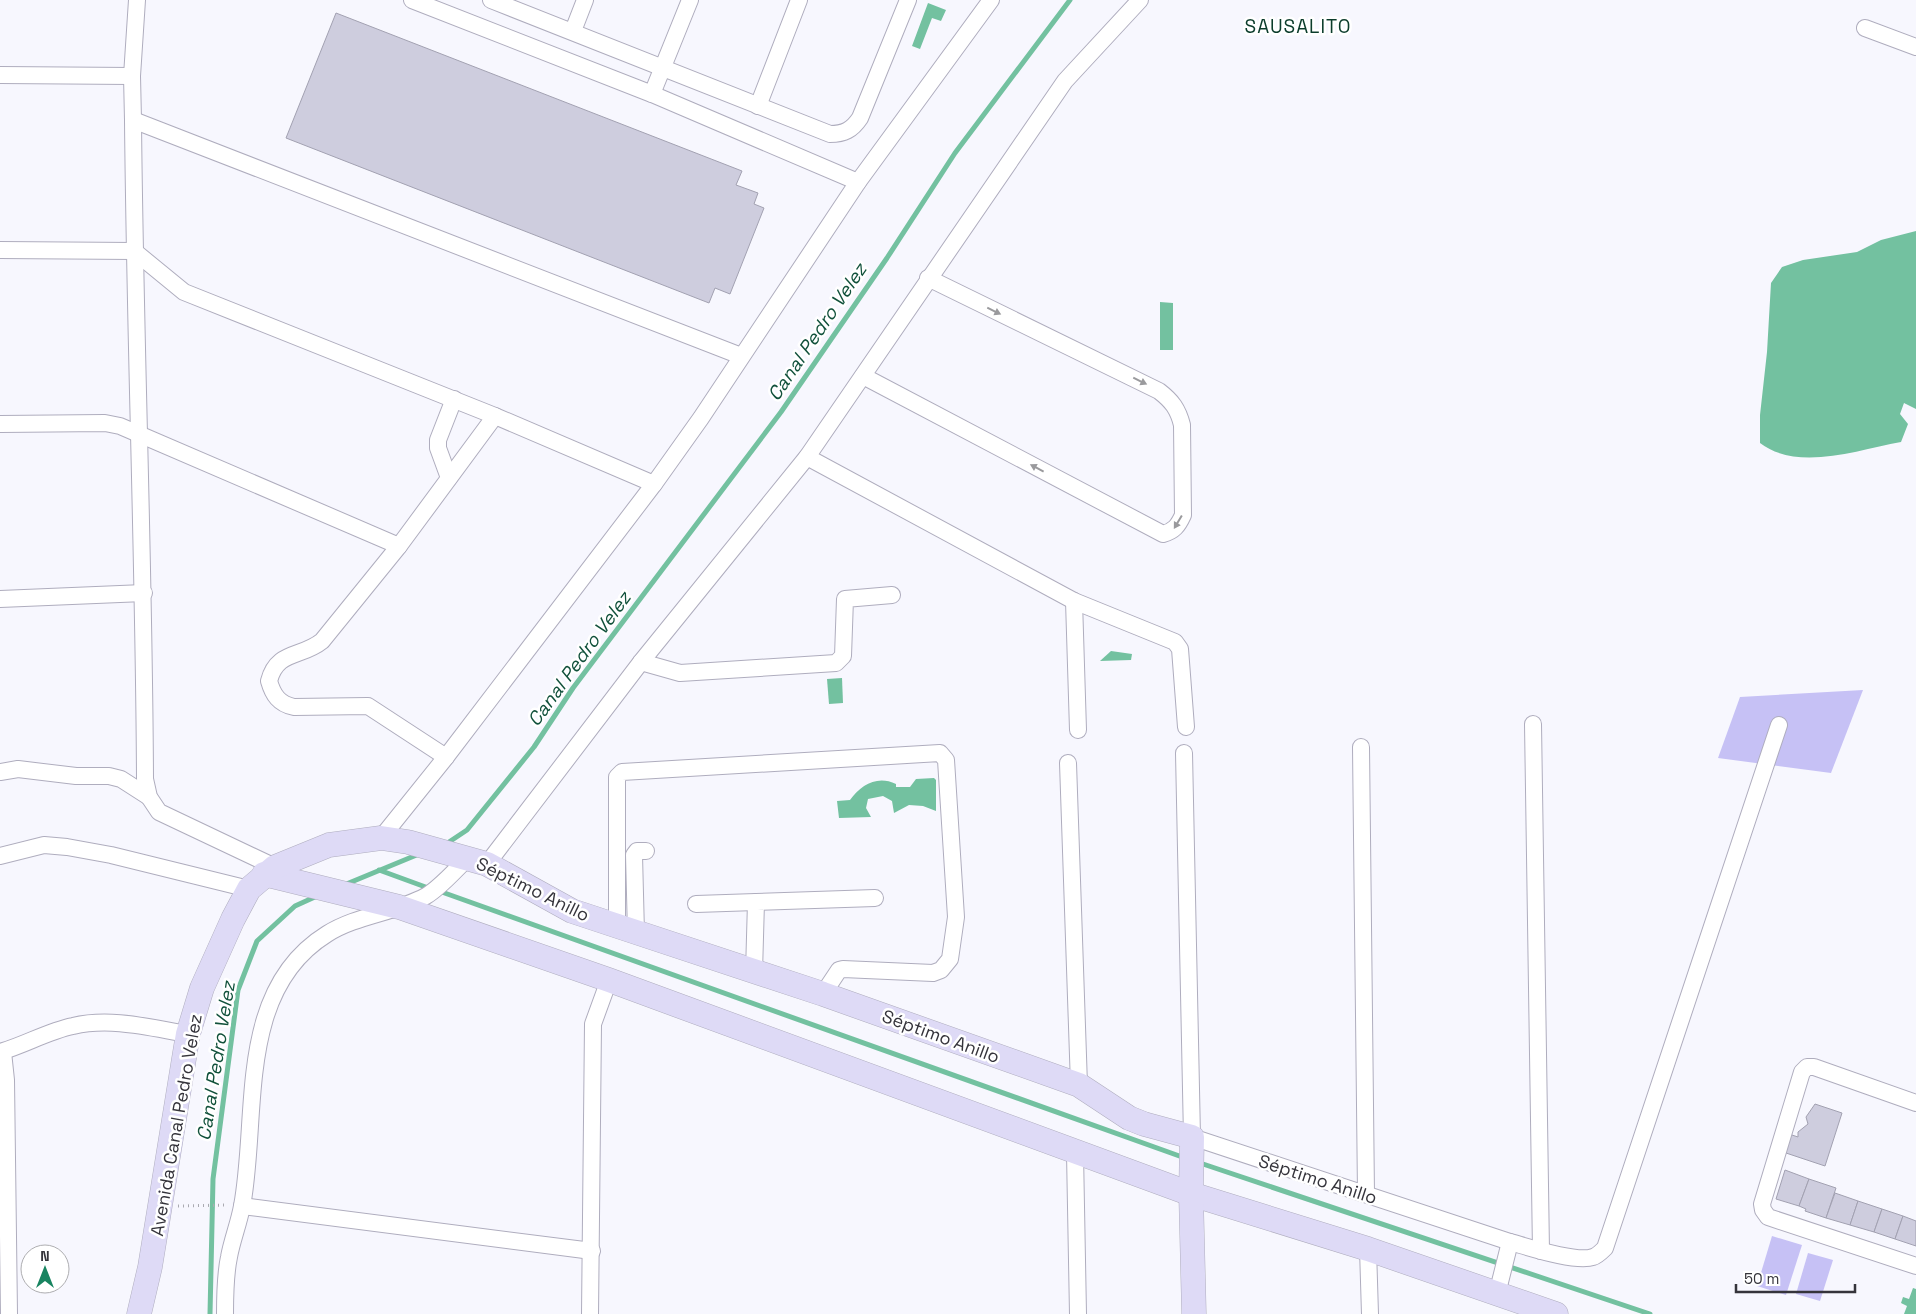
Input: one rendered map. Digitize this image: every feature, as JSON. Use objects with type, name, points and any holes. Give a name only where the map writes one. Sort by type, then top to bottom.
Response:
[{"type":"street","points":[[137,0],[132,76],[138,435],[144,593],[145,779],[149,797],[159,812],[262,877]]},
{"type":"street","points":[[414,0],[652,94],[858,182]]},
{"type":"street","points":[[491,0],[830,134],[841,134],[855,126],[908,0]]},
{"type":"street","points":[[573,31],[586,0]]},
{"type":"street","points":[[652,94],[690,0]]},
{"type":"street","points":[[758,106],[799,0]]},
{"type":"street","points":[[381,838],[446,757],[654,484],[701,418],[858,182],[991,0]]},
{"type":"street","points":[[225,1314],[229,1256],[242,1206],[255,1061],[262,1026],[273,997],[288,972],[307,950],[327,934],[427,895],[472,859],[641,662],[807,457],[1064,81],[1140,0]]},
{"type":"street","points":[[1865,28],[1916,47]]},
{"type":"street","points":[[0,76],[132,76]]},
{"type":"street","points":[[133,120],[741,356]]},
{"type":"street","points":[[0,250],[134,251],[184,292],[454,399],[654,484]]},
{"type":"street","points":[[863,376],[1163,534],[1171,532],[1178,526],[1182,516],[1182,424],[1171,400],[1159,391],[928,278]]},
{"type":"street","points":[[450,478],[438,448],[438,440],[454,399]]},
{"type":"street","points":[[446,757],[368,706],[294,707],[284,705],[276,698],[269,681],[275,664],[282,659],[306,652],[322,641],[399,546],[494,416]]},
{"type":"street","points":[[0,424],[105,423],[120,426],[399,546]]},
{"type":"street","points":[[807,457],[1074,600],[1178,644],[1186,727]]},
{"type":"street","points":[[0,599],[144,593]]},
{"type":"street","points":[[641,662],[680,674],[836,663],[843,656],[845,599],[892,595]]},
{"type":"street","points":[[1074,600],[1078,730]]},
{"type":"street","points":[[1534,724],[1540,1251]]},
{"type":"street","name":"Séptimo Anillo","points":[[262,877],[298,882],[399,907],[609,980],[1075,1153],[1192,1165],[1366,1194],[1510,1242],[1540,1251],[1582,1259],[1594,1257],[1605,1248],[1779,725]]},
{"type":"street","points":[[1361,747],[1366,1194]]},
{"type":"street","points":[[1184,753],[1194,1314]]},
{"type":"street","points":[[627,930],[617,777],[622,772],[940,754],[946,760],[956,916],[950,958],[942,970],[933,973],[839,970],[824,994]]},
{"type":"street","points":[[1068,763],[1079,1085]]},
{"type":"street","points":[[0,772],[18,769],[76,776],[109,776],[127,782],[149,797]]},
{"type":"street","name":"Séptimo Anillo","points":[[262,877],[329,845],[381,838],[408,842],[472,859],[572,911],[824,994],[1079,1085],[1129,1118],[1144,1124],[1192,1165],[1368,1249],[1500,1285],[1556,1314]]},
{"type":"street","points":[[0,856],[44,845],[262,877]]},
{"type":"street","points":[[627,930],[634,855],[637,851],[646,851]]},
{"type":"street","name":"Avenida Canal Pedro Velez","points":[[139,1314],[150,1267],[188,1034],[202,988],[262,877]]},
{"type":"street","points":[[696,904],[875,898]]},
{"type":"street","points":[[754,972],[756,902]]},
{"type":"street","points":[[590,1314],[593,1024],[609,980]]},
{"type":"street","points":[[9,1314],[6,1080],[1,1052],[71,1026],[89,1023],[126,1024],[188,1034]]},
{"type":"street","points":[[1916,1103],[1814,1067],[1807,1067],[1802,1072],[1762,1204],[1768,1218],[1916,1266]]},
{"type":"street","points":[[1075,1153],[1078,1314]]},
{"type":"street","points":[[242,1206],[592,1251]]},
{"type":"street","points":[[1500,1285],[1510,1242]]},
{"type":"street","points":[[1368,1249],[1370,1314]]},
{"type":"path","points":[[176,1206],[225,1205]]},
{"type":"shaded area","points":[[928,3],[946,10],[941,21],[932,18],[920,49],[912,46]]},
{"type":"shaded area","points":[[1916,231],[1916,409],[1904,403],[1900,414],[1908,424],[1901,442],[1810,458],[1775,452],[1760,443],[1760,415],[1767,352],[1771,283],[1782,267],[1803,260],[1857,252],[1881,240]]},
{"type":"shaded area","points":[[1160,302],[1173,303],[1173,350],[1160,350]]},
{"type":"shaded area","points":[[1111,651],[1132,654],[1131,660],[1100,661]]},
{"type":"shaded area","points":[[842,678],[843,703],[829,704],[827,679]]},
{"type":"shaded area","points":[[1863,690],[1831,773],[1718,758],[1740,697]]},
{"type":"shaded area","points":[[934,778],[936,780],[936,811],[923,806],[909,805],[894,813],[892,801],[883,796],[868,799],[866,808],[871,817],[839,818],[837,801],[850,800],[859,790],[870,783],[889,781],[896,784],[896,787],[910,787],[916,779]]},
{"type":"shaded area","points":[[1772,1236],[1802,1245],[1786,1295],[1757,1286]]},
{"type":"shaded area","points":[[1808,1253],[1833,1260],[1820,1301],[1796,1294]]},
{"type":"shaded area","points":[[1913,1288],[1916,1289],[1916,1314],[1904,1314],[1907,1306],[1901,1303],[1903,1297],[1909,1299]]},
{"type":"building","points":[[336,13],[742,171],[736,185],[758,193],[754,204],[764,208],[730,294],[715,288],[709,303],[286,138]]},
{"type":"building","points":[[1815,1104],[1842,1113],[1825,1166],[1783,1152],[1789,1134],[1798,1137],[1798,1132],[1808,1124],[1806,1117]]},
{"type":"building","points":[[1785,1170],[1809,1179],[1799,1206],[1776,1199]]},
{"type":"building","points":[[1809,1179],[1836,1188],[1826,1218],[1805,1211],[1806,1209],[1799,1206]]},
{"type":"building","points":[[1835,1193],[1858,1201],[1850,1225],[1826,1218]]},
{"type":"building","points":[[1858,1201],[1882,1209],[1874,1232],[1850,1225]]},
{"type":"building","points":[[1882,1209],[1903,1216],[1895,1239],[1874,1232]]},
{"type":"building","points":[[1903,1216],[1916,1221],[1916,1246],[1895,1239]]},
{"type":"waterway","name":"Canal Pedro Velez","points":[[446,844],[467,830],[534,747],[573,688],[781,412],[887,258],[955,153],[1070,0]]},
{"type":"waterway","name":"Canal Pedro Velez","points":[[344,885],[419,854]]},
{"type":"waterway","points":[[379,870],[431,889]]},
{"type":"waterway","points":[[439,891],[1185,1158]]},
{"type":"waterway","name":"Canal Pedro Velez","points":[[210,1314],[213,1179],[238,990],[257,941],[295,906],[317,896]]},
{"type":"waterway","points":[[1197,1162],[1650,1314]]},
{"type":"district","name":"SAUSALITO","points":[[1298,26]]}]
